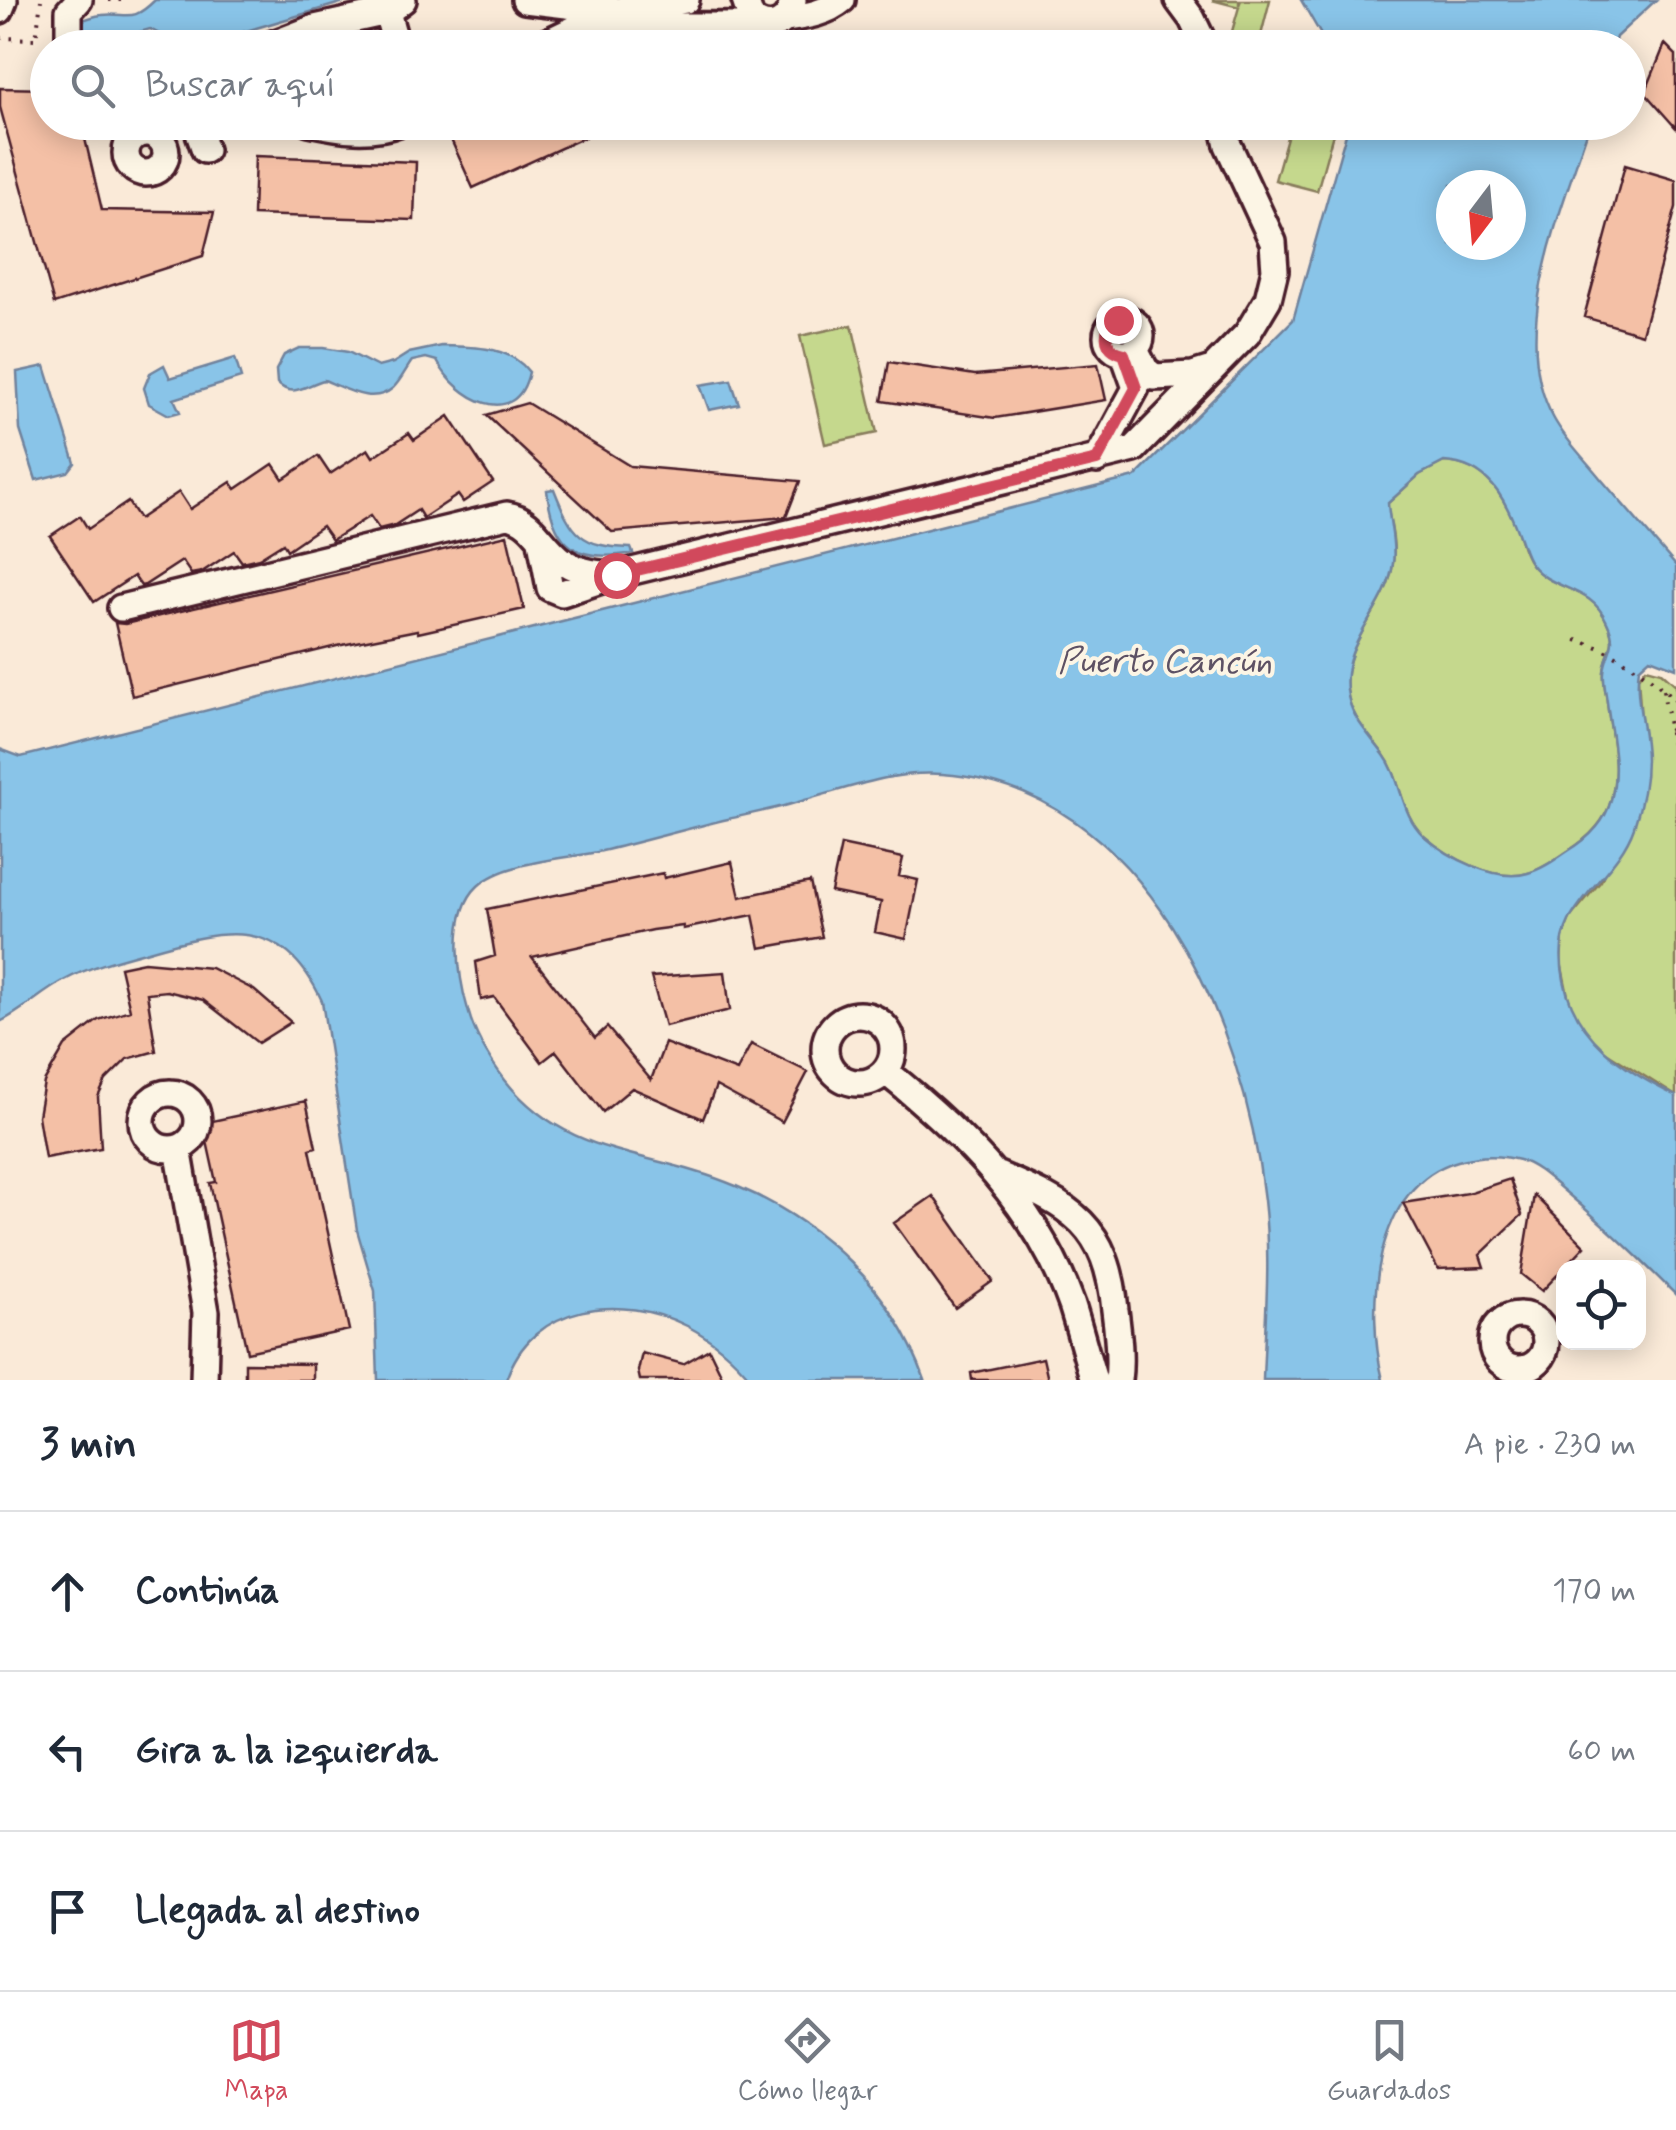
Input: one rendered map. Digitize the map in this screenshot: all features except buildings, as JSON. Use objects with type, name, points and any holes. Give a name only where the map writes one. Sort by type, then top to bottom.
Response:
[{"type":"street","points":[[0,10],[4,0]]},
{"type":"street","points":[[69,30],[69,10],[79,0]]},
{"type":"street","points":[[525,0],[618,28],[686,0]]},
{"type":"street","points":[[745,0],[751,18],[782,15]]},
{"type":"street","points":[[1178,0],[1197,30]]},
{"type":"street","points":[[573,30],[583,25],[618,28],[807,16],[836,2]]},
{"type":"street","points":[[310,30],[395,6]]},
{"type":"street","points":[[201,140],[204,150]]},
{"type":"street","points":[[121,608],[506,515],[520,517],[533,527],[556,570],[616,575],[1134,449],[1247,334],[1268,299],[1274,242],[1227,140]]},
{"type":"street","points":[[1097,460],[1136,388],[1129,352],[1154,378],[1212,370]]},
{"type":"street","points":[[885,1070],[945,1119],[998,1175],[1036,1230],[1064,1288],[1094,1380]]},
{"type":"street","points":[[178,1148],[206,1312],[204,1380]]},
{"type":"street","points":[[998,1175],[1050,1197],[1081,1221],[1102,1246],[1113,1286],[1118,1380]]},
{"type":"street","points":[[1539,1361],[1558,1380]]},
{"type":"path","points":[[37,30],[42,0]]},
{"type":"path","points":[[108,0],[127,0]]},
{"type":"path","points":[[0,38],[30,39]]},
{"type":"path","points":[[1576,640],[1597,645],[1662,688],[1676,702]]},
{"type":"path","points":[[1662,688],[1676,769]]},
{"type":"path","points":[[1670,731],[1676,723]]},
{"type":"green space","points":[[1212,0],[1239,0],[1239,5],[1241,0],[1270,0],[1262,30],[1232,30],[1239,7]]},
{"type":"green space","points":[[1286,140],[1331,140],[1317,191],[1275,180]]},
{"type":"green space","points":[[852,325],[877,433],[825,444],[800,336]]},
{"type":"green space","name":"Puerto Cancún","points":[[1444,462],[1471,468],[1491,483],[1506,504],[1531,564],[1549,580],[1591,601],[1607,622],[1612,637],[1604,676],[1615,763],[1608,808],[1582,841],[1528,873],[1487,871],[1446,852],[1424,836],[1410,817],[1390,764],[1361,725],[1349,700],[1347,673],[1351,656],[1383,595],[1393,563],[1387,504],[1419,475]]},
{"type":"green space","points":[[1646,668],[1661,672],[1676,685],[1676,1096],[1603,1050],[1584,1031],[1571,1010],[1561,962],[1563,936],[1570,918],[1601,881],[1645,775],[1638,678]]},
{"type":"water","points":[[155,0],[351,0],[250,30],[62,28],[97,16],[135,15]]},
{"type":"water","points":[[1301,0],[1656,0],[1624,30],[1318,30]]},
{"type":"water","name":"Puerto Cancún","points":[[1344,140],[1584,140],[1554,231],[1537,310],[1536,348],[1541,385],[1564,435],[1676,566],[1676,668],[1650,658],[1639,668],[1646,759],[1639,810],[1621,853],[1569,921],[1562,942],[1562,965],[1570,1001],[1591,1036],[1621,1064],[1676,1096],[1676,1295],[1646,1266],[1646,1260],[1640,1260],[1539,1170],[1504,1157],[1466,1159],[1430,1174],[1408,1195],[1392,1222],[1376,1285],[1375,1319],[1383,1380],[1263,1380],[1266,1223],[1253,1132],[1234,1061],[1207,992],[1172,926],[1128,869],[1075,822],[1013,789],[924,773],[873,781],[618,847],[504,871],[478,886],[469,898],[458,945],[461,980],[474,1029],[499,1072],[529,1106],[583,1139],[704,1174],[768,1201],[798,1219],[826,1239],[874,1289],[911,1347],[925,1380],[752,1380],[722,1350],[687,1326],[662,1316],[608,1308],[582,1311],[536,1334],[519,1354],[506,1380],[378,1380],[375,1291],[357,1230],[322,1001],[289,953],[248,935],[225,934],[174,944],[74,975],[0,1022],[0,749],[21,757],[1135,477],[1293,320]],"holes":[[[1444,462],[1472,469],[1501,497],[1531,564],[1549,580],[1591,601],[1600,610],[1612,637],[1604,676],[1615,763],[1608,808],[1595,830],[1582,841],[1549,864],[1515,875],[1473,866],[1424,836],[1410,817],[1390,764],[1352,709],[1347,690],[1351,656],[1383,595],[1393,563],[1388,503],[1419,475]]]},
{"type":"water","points":[[442,346],[490,349],[511,357],[529,372],[522,390],[512,401],[499,405],[485,403],[458,387],[437,361],[426,358],[412,361],[393,388],[376,395],[358,394],[324,380],[294,390],[277,383],[276,370],[284,355],[299,348],[348,352],[378,367],[409,353]]},
{"type":"water","points":[[235,358],[241,378],[174,399],[180,412],[169,415],[149,404],[144,388],[150,373],[164,365],[170,378]]},
{"type":"water","points":[[45,366],[75,463],[68,472],[36,480],[20,430],[17,372]]},
{"type":"water","points":[[731,380],[739,404],[709,410],[700,385]]},
{"type":"water","points":[[554,489],[573,528],[581,535],[600,545],[631,548],[633,553],[597,556],[572,547],[562,538],[550,510],[547,490]]},
{"type":"route","points":[[616,575],[1097,460],[1136,388],[1124,354],[1112,350],[1106,339],[1108,328],[1118,320]]}]
